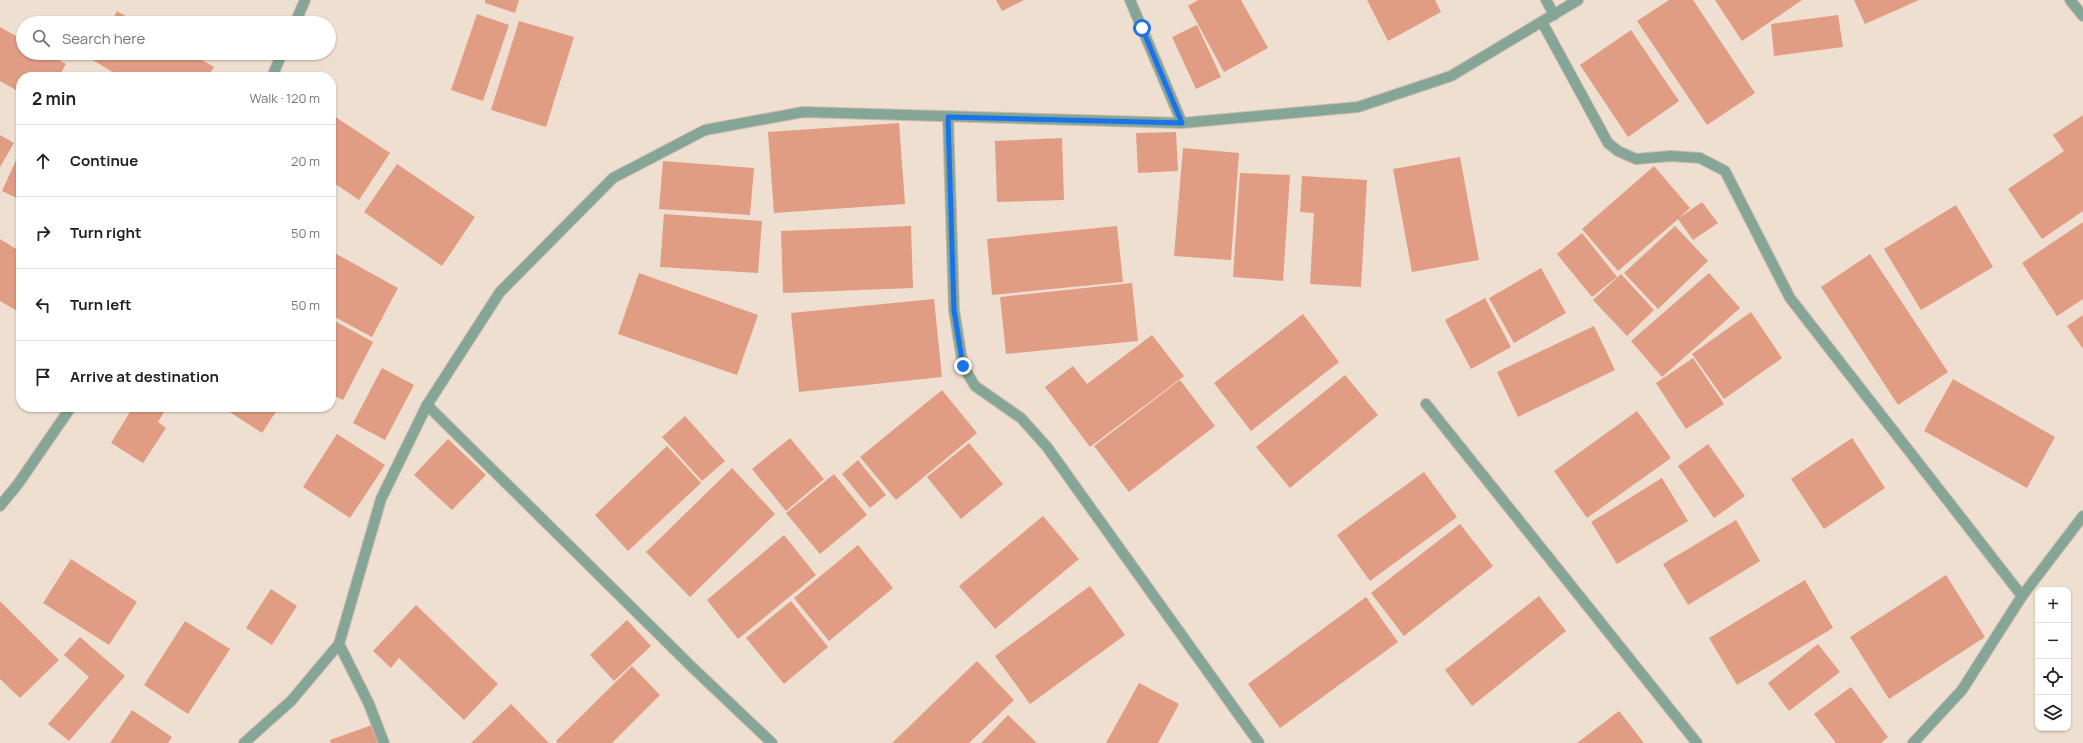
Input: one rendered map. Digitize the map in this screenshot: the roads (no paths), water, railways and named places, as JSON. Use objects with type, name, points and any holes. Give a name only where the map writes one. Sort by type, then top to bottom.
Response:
[{"type":"street","points":[[298,16],[305,0]]},
{"type":"street","points":[[1130,0],[1182,123]]},
{"type":"street","points":[[1546,0],[1554,15]]},
{"type":"street","points":[[244,743],[291,701],[339,644],[381,499],[427,405],[500,292],[613,178],[705,130],[803,112],[1182,123],[1358,107],[1451,76],[1578,0]]},
{"type":"street","points":[[2070,0],[2083,16]]},
{"type":"street","points":[[1542,22],[1608,143],[1618,151],[1636,159],[1671,156],[1700,158],[1725,171],[1790,298],[2022,596]]},
{"type":"street","points":[[274,72],[279,60]]},
{"type":"street","points":[[948,117],[954,310],[963,366],[975,386],[1021,418],[1047,447],[1258,743]]},
{"type":"street","points":[[1426,404],[1697,743]]},
{"type":"street","points":[[427,405],[694,669],[772,743]]},
{"type":"street","points":[[0,506],[18,484],[68,412]]},
{"type":"street","points":[[1913,743],[1962,690],[2022,596],[2083,516]]},
{"type":"street","points":[[339,644],[369,704],[384,743]]}]
